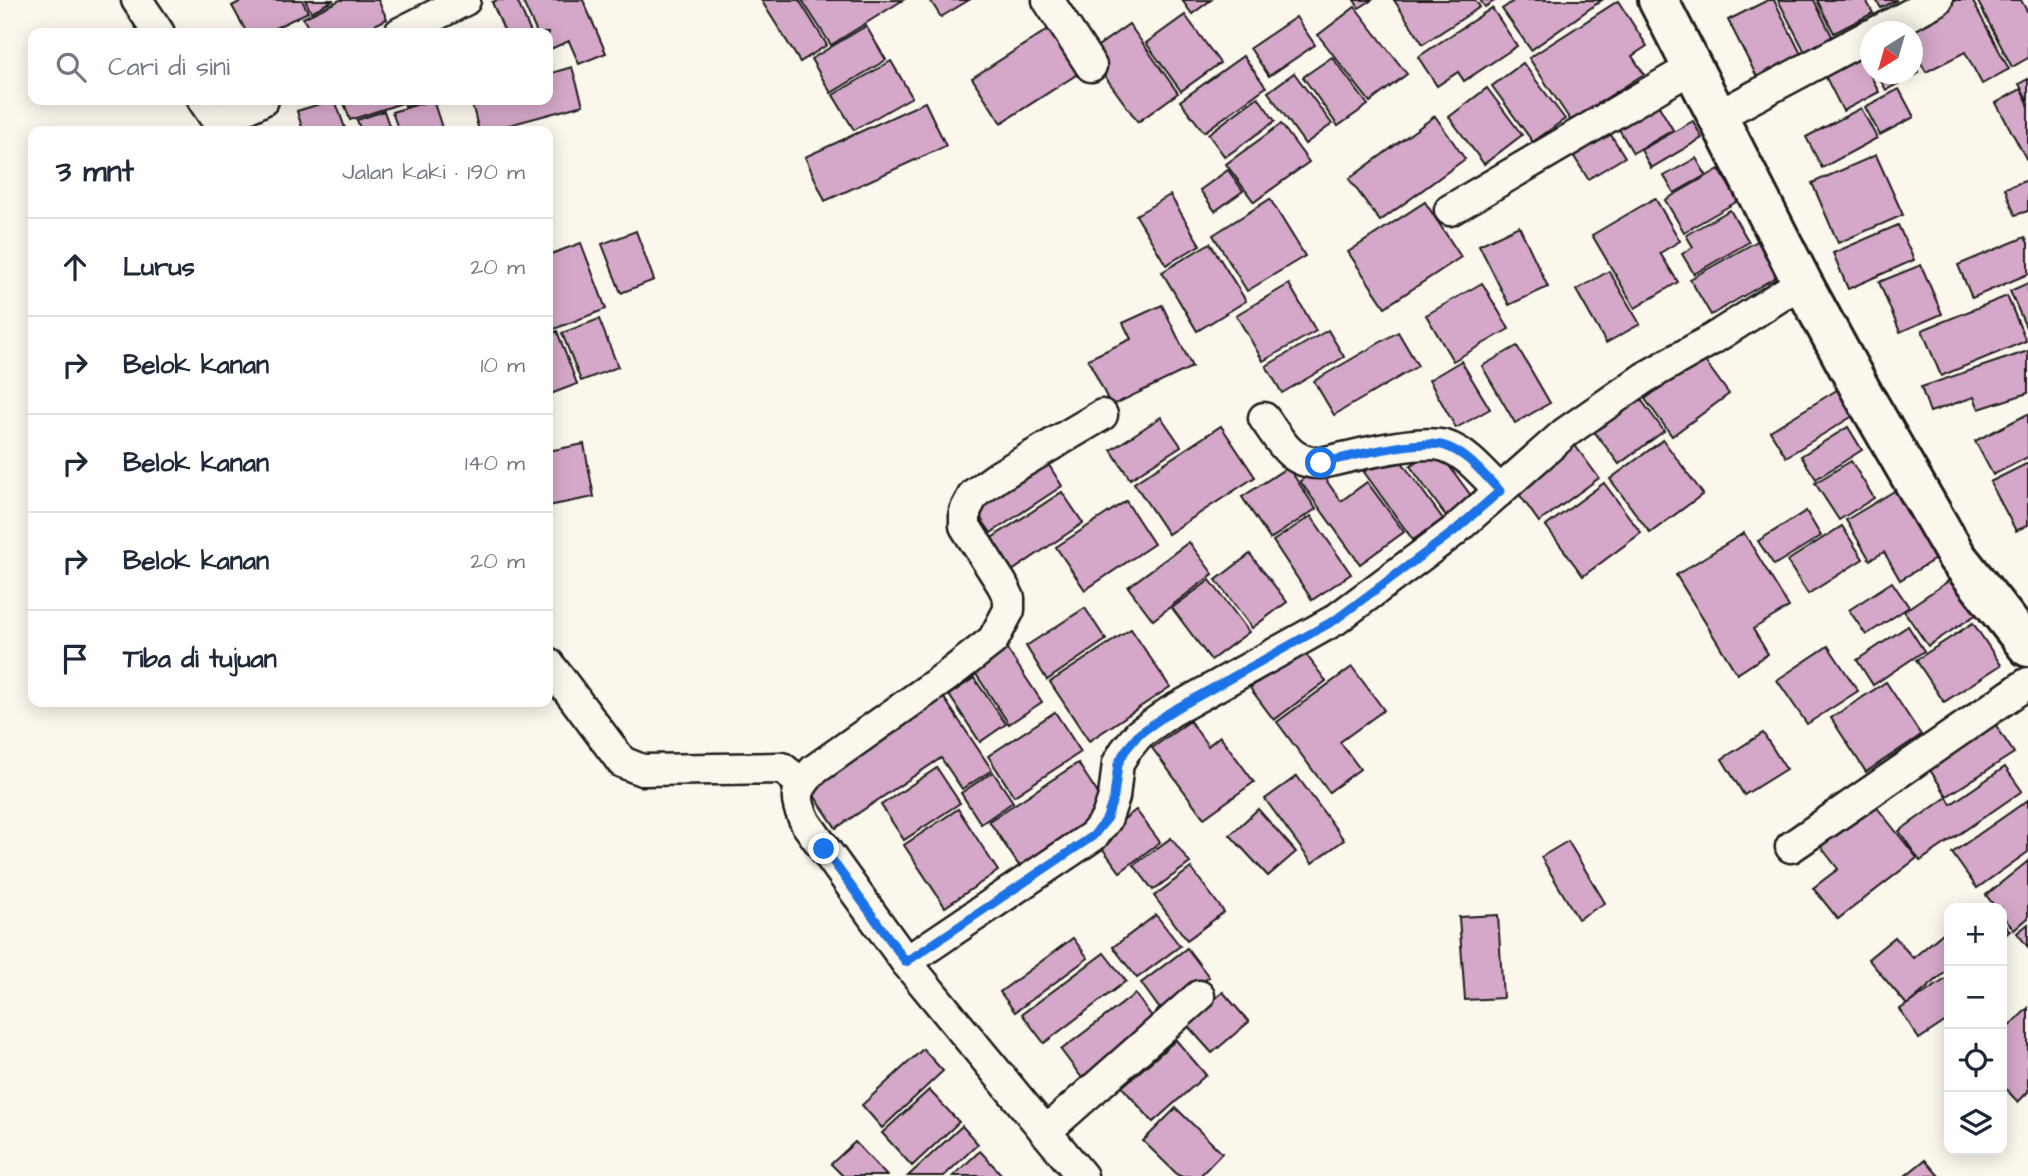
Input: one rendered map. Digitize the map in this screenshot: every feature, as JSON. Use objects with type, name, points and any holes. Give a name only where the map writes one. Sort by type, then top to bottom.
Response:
[{"type":"main road","points":[[1658,0],[1802,282],[1864,396],[1957,557],[2028,647]]},
{"type":"street","points":[[137,0],[156,28]]},
{"type":"street","points":[[411,28],[465,0]]},
{"type":"street","points":[[1048,0],[1091,66]]},
{"type":"street","points":[[1898,21],[1937,0]]},
{"type":"street","points":[[1718,116],[1860,41]]},
{"type":"street","points":[[1450,210],[1693,67]]},
{"type":"street","points":[[215,118],[250,105]]},
{"type":"street","points":[[906,962],[1093,836],[1106,820],[1114,797],[1118,764],[1139,734],[1170,712],[1335,620],[1453,532],[1565,433],[1644,378],[1711,340],[1802,282]]},
{"type":"street","points":[[1073,1173],[1045,1132],[906,962],[806,824],[798,807],[798,794],[801,783],[814,770],[993,640],[1009,610],[1009,598],[965,526],[965,511],[974,494],[982,488],[1102,415]]},
{"type":"street","points":[[1264,418],[1288,451],[1308,463],[1321,463],[1425,443],[1446,446],[1465,457],[1500,491]]},
{"type":"street","points":[[553,670],[622,762],[642,770],[782,768],[801,783]]},
{"type":"street","points":[[1791,847],[2028,683]]},
{"type":"street","points":[[1045,1132],[1199,996]]},
{"type":"building","points":[[243,0],[302,0],[308,12],[275,28],[244,28],[232,6]]},
{"type":"building","points":[[305,0],[334,0],[311,12]]},
{"type":"building","points":[[340,0],[378,0],[387,19],[369,28],[308,28],[303,18]]},
{"type":"building","points":[[517,0],[529,28],[503,28],[492,2]]},
{"type":"building","points":[[522,0],[583,0],[606,53],[579,64],[569,41],[553,48],[553,28],[535,28]]},
{"type":"building","points":[[761,0],[799,0],[827,45],[800,62]]},
{"type":"building","points":[[802,0],[903,0],[831,45]]},
{"type":"building","points":[[930,0],[969,0],[941,17]]},
{"type":"building","points":[[1182,0],[1211,0],[1192,14]]},
{"type":"building","points":[[1354,0],[1372,0],[1359,8]]},
{"type":"building","points":[[1394,0],[1475,0],[1480,7],[1423,44]]},
{"type":"building","points":[[1480,0],[1496,0],[1485,7]]},
{"type":"building","points":[[1515,0],[1602,0],[1531,50],[1502,9]]},
{"type":"building","points":[[1768,0],[1774,0],[1801,54],[1757,77],[1728,20]]},
{"type":"building","points":[[1778,0],[1814,0],[1833,38],[1805,52]]},
{"type":"building","points":[[1817,0],[1866,0],[1873,13],[1834,33]]},
{"type":"building","points":[[1876,0],[1897,0],[1881,8]]},
{"type":"building","points":[[1943,0],[1972,0],[2009,69],[1982,84],[1965,52],[1926,72],[1923,67],[1923,21],[1917,21]]},
{"type":"building","points":[[1977,0],[2021,0],[2028,13],[2028,58],[2012,67]]},
{"type":"building","points":[[1618,1],[1647,46],[1632,56],[1644,74],[1571,121],[1529,58]]},
{"type":"building","points":[[1355,7],[1407,74],[1370,102],[1318,35]]},
{"type":"building","points":[[1492,8],[1517,46],[1464,81],[1458,72],[1437,86],[1418,57]]},
{"type":"building","points":[[1185,15],[1220,63],[1181,91],[1146,43]]},
{"type":"building","points":[[1296,17],[1315,45],[1269,76],[1250,48]]},
{"type":"building","points":[[1129,24],[1178,93],[1138,122],[1088,53]]},
{"type":"building","points":[[1055,25],[1084,70],[1001,123],[972,78]]},
{"type":"building","points":[[866,26],[886,60],[831,93],[811,59]]},
{"type":"building","points":[[1856,47],[1860,55],[1860,84],[1875,84],[1879,92],[1843,111],[1820,66]]},
{"type":"building","points":[[1243,56],[1266,87],[1204,132],[1180,101]]},
{"type":"building","points":[[1332,57],[1368,105],[1338,126],[1303,77]]},
{"type":"building","points":[[891,61],[912,97],[854,130],[833,95]]},
{"type":"building","points":[[1523,63],[1565,119],[1533,142],[1492,86]]},
{"type":"building","points":[[572,67],[583,105],[505,126],[478,126],[472,105],[553,105],[553,73]]},
{"type":"building","points":[[1294,73],[1332,124],[1305,144],[1268,92]]},
{"type":"building","points":[[2028,79],[2028,101],[2019,84]]},
{"type":"building","points":[[1883,84],[1898,84],[1886,90]]},
{"type":"building","points":[[1487,88],[1522,135],[1484,164],[1449,117]]},
{"type":"building","points":[[1899,89],[1914,117],[1880,135],[1865,107]]},
{"type":"building","points":[[2021,89],[2028,103],[2028,162],[1996,103]]},
{"type":"building","points":[[1653,96],[1673,130],[1633,153],[1613,119]]},
{"type":"building","points":[[1258,97],[1275,121],[1225,157],[1208,134]]},
{"type":"building","points":[[925,102],[946,146],[825,201],[805,157]]},
{"type":"building","points":[[317,105],[337,105],[344,126],[302,126],[297,111]]},
{"type":"building","points":[[345,105],[396,105],[350,120]]},
{"type":"building","points":[[416,105],[435,105],[441,126],[397,126],[392,112]]},
{"type":"building","points":[[1861,108],[1877,138],[1822,168],[1806,137]]},
{"type":"building","points":[[384,111],[389,126],[359,126],[357,120]]},
{"type":"building","points":[[1435,116],[1465,159],[1380,221],[1349,179]]},
{"type":"building","points":[[1693,121],[1702,138],[1651,168],[1641,150]]},
{"type":"building","points":[[1281,124],[1309,162],[1254,202],[1226,164]]},
{"type":"building","points":[[1604,124],[1625,157],[1588,179],[1568,147]]},
{"type":"building","points":[[1876,155],[1903,215],[1838,243],[1812,183]]},
{"type":"building","points":[[1696,158],[1706,175],[1674,193],[1664,176]]},
{"type":"building","points":[[1719,169],[1738,201],[1684,232],[1665,200]]},
{"type":"building","points":[[1228,170],[1243,191],[1215,211],[1200,190]]},
{"type":"building","points":[[2028,180],[2028,211],[2015,215],[2005,188]]},
{"type":"building","points":[[1170,195],[1200,245],[1166,265],[1136,215]]},
{"type":"building","points":[[1655,198],[1680,241],[1660,253],[1678,282],[1635,308],[1592,235]]},
{"type":"building","points":[[1270,199],[1305,256],[1247,291],[1213,235]]},
{"type":"building","points":[[1425,202],[1461,257],[1385,307],[1348,252]]},
{"type":"building","points":[[1730,210],[1749,242],[1694,274],[1682,254],[1693,247],[1686,235]]},
{"type":"building","points":[[1898,225],[1914,260],[1848,289],[1833,253]]},
{"type":"building","points":[[1519,226],[1548,287],[1509,305],[1479,245]]},
{"type":"building","points":[[636,231],[654,280],[621,293],[602,244]]},
{"type":"building","points":[[2025,237],[2028,243],[2028,274],[1972,298],[1958,265]]},
{"type":"building","points":[[1761,239],[1781,274],[1711,315],[1690,279]]},
{"type":"building","points":[[581,243],[606,309],[554,329],[553,253]]},
{"type":"building","points":[[1210,243],[1246,301],[1197,331],[1162,272]]},
{"type":"building","points":[[1921,265],[1942,314],[1900,332],[1879,282]]},
{"type":"building","points":[[1609,271],[1640,324],[1606,343],[1576,290]]},
{"type":"building","points":[[1482,283],[1509,329],[1453,361],[1426,315]]},
{"type":"building","points":[[2028,283],[2028,332],[2010,291]]},
{"type":"building","points":[[1289,284],[1316,331],[1263,361],[1236,315]]},
{"type":"building","points":[[2007,296],[2026,341],[1941,376],[1922,330]]},
{"type":"building","points":[[1162,305],[1192,367],[1111,406],[1088,359],[1131,339],[1123,323]]},
{"type":"building","points":[[599,319],[618,367],[581,381],[562,333]]},
{"type":"building","points":[[1328,330],[1344,357],[1282,393],[1266,366]]},
{"type":"building","points":[[557,331],[577,384],[553,393],[553,333]]},
{"type":"building","points":[[1398,332],[1418,366],[1334,415],[1314,381]]},
{"type":"building","points":[[1517,346],[1550,403],[1515,423],[1482,366]]},
{"type":"building","points":[[2028,351],[2028,393],[1979,409],[1974,397],[1930,412],[1921,387]]},
{"type":"building","points":[[1702,357],[1729,394],[1672,436],[1645,399]]},
{"type":"building","points":[[1461,361],[1490,409],[1456,428],[1429,380]]},
{"type":"building","points":[[1845,385],[1861,411],[1786,457],[1770,431]]},
{"type":"building","points":[[1639,397],[1664,431],[1619,464],[1593,430]]},
{"type":"building","points":[[2028,414],[2028,457],[1993,475],[1975,441]]},
{"type":"building","points":[[1161,417],[1181,446],[1130,479],[1111,450]]},
{"type":"building","points":[[1221,426],[1255,477],[1168,534],[1134,483]]},
{"type":"building","points":[[1848,427],[1862,450],[1816,479],[1801,456]]},
{"type":"building","points":[[1663,440],[1703,494],[1650,533],[1610,479]]},
{"type":"building","points":[[584,444],[594,497],[553,505],[553,450]]},
{"type":"building","points":[[1574,444],[1599,478],[1539,522],[1514,487]]},
{"type":"building","points":[[1436,448],[1472,497],[1446,516],[1410,466]]},
{"type":"building","points":[[1393,450],[1443,519],[1413,540],[1364,472]]},
{"type":"building","points":[[1851,461],[1874,498],[1839,520],[1815,483]]},
{"type":"building","points":[[1047,462],[1062,486],[991,533],[975,510]]},
{"type":"building","points":[[2028,463],[2028,525],[2016,531],[1990,482]]},
{"type":"building","points":[[1288,467],[1316,509],[1270,539],[1242,497]]},
{"type":"building","points":[[1318,469],[1341,501],[1367,482],[1404,532],[1360,564],[1300,481]]},
{"type":"building","points":[[1604,483],[1641,533],[1583,576],[1546,526]]},
{"type":"building","points":[[1901,487],[1942,555],[1900,580],[1884,552],[1870,560],[1846,520]]},
{"type":"building","points":[[1062,492],[1083,523],[1009,573],[987,541]]},
{"type":"building","points":[[1126,501],[1154,544],[1085,590],[1056,547]]},
{"type":"building","points":[[1806,511],[1821,536],[1774,565],[1758,541]]},
{"type":"building","points":[[1311,516],[1351,574],[1312,600],[1273,541]]},
{"type":"building","points":[[1842,526],[1863,559],[1808,594],[1787,561]]},
{"type":"building","points":[[1744,533],[1789,607],[1753,629],[1768,654],[1737,674],[1676,575]]},
{"type":"building","points":[[1189,542],[1213,574],[1153,620],[1128,587]]},
{"type":"building","points":[[1250,554],[1287,602],[1252,628],[1216,580]]},
{"type":"building","points":[[1953,578],[1977,614],[1928,646],[1904,611]]},
{"type":"building","points":[[1210,580],[1249,632],[1211,660],[1172,608]]},
{"type":"building","points":[[1892,582],[1909,607],[1866,635],[1849,610]]},
{"type":"building","points":[[1085,608],[1106,640],[1047,680],[1026,646]]},
{"type":"building","points":[[1973,623],[2001,665],[1944,702],[1916,660]]},
{"type":"building","points":[[1908,626],[1924,651],[1873,685],[1857,660]]},
{"type":"building","points":[[1131,629],[1170,687],[1089,741],[1050,682]]},
{"type":"building","points":[[1828,646],[1858,691],[1807,724],[1777,680]]},
{"type":"building","points":[[1007,649],[1042,702],[1009,724],[974,671]]},
{"type":"building","points":[[1302,649],[1326,681],[1274,720],[1250,688]]},
{"type":"building","points":[[1352,667],[1384,710],[1340,742],[1360,769],[1329,792],[1277,722]]},
{"type":"building","points":[[974,678],[1006,724],[980,742],[949,695]]},
{"type":"building","points":[[1886,682],[1921,735],[1866,772],[1831,718]]},
{"type":"building","points":[[940,692],[992,770],[962,789],[941,758],[836,828],[805,782]]},
{"type":"building","points":[[1055,712],[1081,752],[1014,796],[988,756]]},
{"type":"building","points":[[1190,721],[1208,746],[1220,736],[1254,782],[1204,818],[1152,748]]},
{"type":"building","points":[[1995,724],[2014,753],[1947,796],[1928,767]]},
{"type":"building","points":[[1763,733],[1786,769],[1744,795],[1722,759]]},
{"type":"building","points":[[1078,763],[1108,809],[1020,867],[989,821]]},
{"type":"building","points":[[2005,767],[2022,791],[1920,861],[1899,831],[1947,797],[1951,804]]},
{"type":"building","points":[[937,768],[960,803],[904,840],[881,805]]},
{"type":"building","points":[[993,772],[1013,802],[981,824],[961,793]]},
{"type":"building","points":[[1297,776],[1344,840],[1312,863],[1265,799]]},
{"type":"building","points":[[1871,800],[1917,858],[1838,919],[1813,888],[1838,869],[1818,843]]},
{"type":"building","points":[[2028,800],[2028,852],[1977,888],[1952,853]]},
{"type":"building","points":[[958,809],[998,871],[945,907],[904,845]]},
{"type":"building","points":[[1258,809],[1296,852],[1268,876],[1230,835]]},
{"type":"building","points":[[1136,810],[1160,842],[1120,872],[1096,840]]},
{"type":"building","points":[[1171,838],[1190,863],[1153,890],[1134,865]]},
{"type":"building","points":[[1568,841],[1605,903],[1578,919],[1541,857]]},
{"type":"building","points":[[2028,861],[2028,918],[2014,930],[2007,921],[2007,903],[1992,903],[1986,895]]},
{"type":"building","points":[[1191,868],[1224,912],[1187,940],[1154,896]]},
{"type":"building","points":[[1156,915],[1180,946],[1137,978],[1113,947]]},
{"type":"building","points":[[1498,915],[1503,998],[1465,1000],[1459,917]]},
{"type":"building","points":[[2028,924],[2028,947],[2017,933]]},
{"type":"building","points":[[1944,932],[1944,973],[1907,1005],[1868,959],[1895,937],[1913,958]]},
{"type":"building","points":[[1073,938],[1088,958],[1015,1012],[1000,992]]},
{"type":"building","points":[[1187,948],[1209,977],[1162,1012],[1141,983]]},
{"type":"building","points":[[1104,953],[1126,981],[1044,1043],[1022,1014]]},
{"type":"building","points":[[1944,980],[1944,1022],[1919,1039],[1900,1009]]},
{"type":"building","points":[[1223,992],[1249,1022],[1212,1053],[1186,1024]]},
{"type":"building","points":[[1135,994],[1160,1027],[1085,1082],[1061,1050]]},
{"type":"building","points":[[2028,1008],[2028,1092],[2018,1102],[2007,1090],[2007,1028]]},
{"type":"building","points":[[1176,1040],[1206,1075],[1153,1122],[1122,1087]]},
{"type":"building","points":[[923,1049],[943,1071],[882,1128],[862,1105]]},
{"type":"building","points":[[929,1090],[959,1122],[912,1166],[882,1133]]},
{"type":"building","points":[[1176,1108],[1222,1153],[1200,1176],[1179,1176],[1143,1141]]},
{"type":"building","points":[[962,1126],[978,1144],[944,1176],[908,1176]]},
{"type":"building","points":[[855,1142],[887,1176],[843,1176],[831,1164]]},
{"type":"building","points":[[980,1151],[1003,1176],[953,1176]]},
{"type":"building","points":[[1925,1160],[1939,1176],[1905,1176]]},
{"type":"route","points":[[824,849],[906,962],[1093,836],[1106,820],[1114,797],[1118,764],[1139,734],[1170,712],[1335,620],[1453,532],[1500,491],[1465,457],[1446,446],[1425,443],[1321,463]]}]
